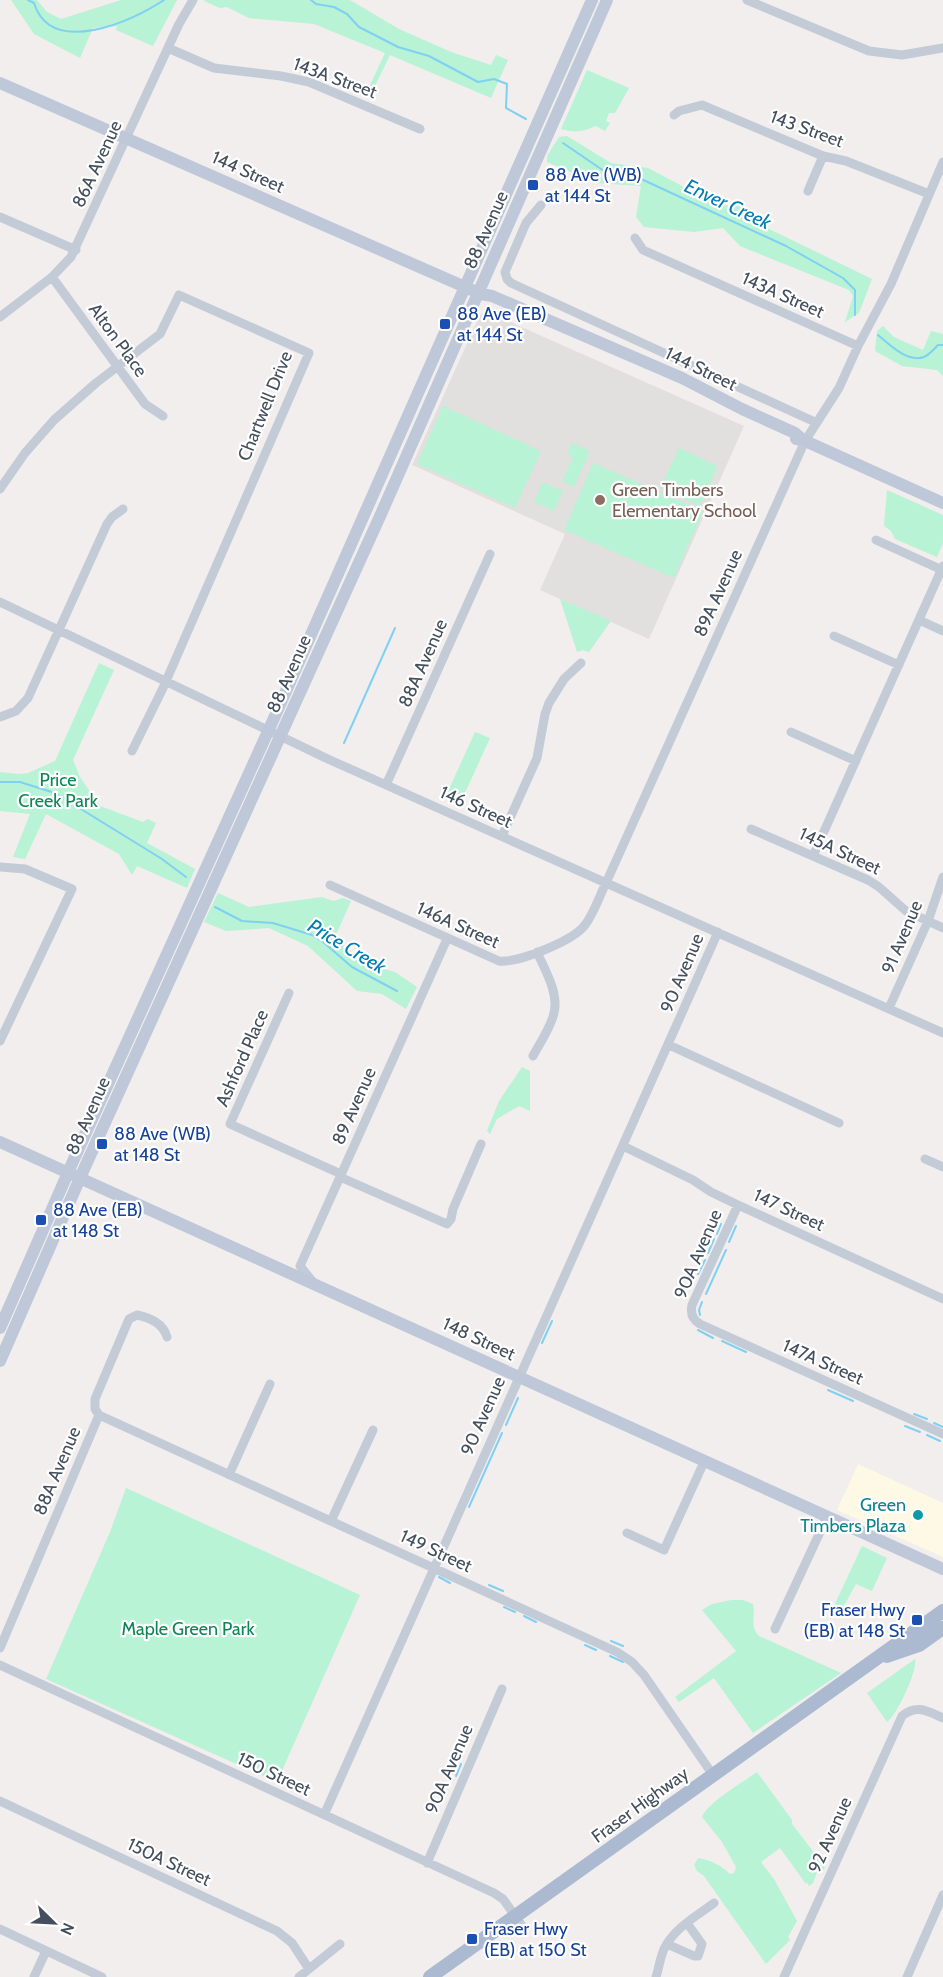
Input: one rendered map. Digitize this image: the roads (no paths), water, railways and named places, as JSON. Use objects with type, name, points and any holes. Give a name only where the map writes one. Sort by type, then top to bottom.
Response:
[{"type":"main road","name":"88 Avenue","points":[[0,1328],[67,1173],[269,730],[467,287],[592,0]]},
{"type":"main road","name":"88 Avenue","points":[[0,1361],[80,1178],[480,293],[607,0]]},
{"type":"main road","name":"144 Street","points":[[0,83],[467,287],[490,301],[795,439],[804,440],[943,502]]},
{"type":"main road","name":"148 Street","points":[[0,1142],[943,1569]]},
{"type":"main road","name":"Fraser Highway","points":[[430,1977],[520,1921],[714,1775],[943,1611]]},
{"type":"main road","name":"Fraser Highway","points":[[871,1662],[919,1645],[943,1628]]},
{"type":"street","name":"86A Avenue","points":[[0,317],[52,277],[66,264],[76,250],[179,24],[193,0]]},
{"type":"street","points":[[747,0],[869,51],[902,55],[943,48]]},
{"type":"street","name":"143A Street","points":[[168,48],[214,68],[281,76],[309,82],[420,129]]},
{"type":"street","name":"143 Street","points":[[674,115],[679,111],[702,105],[823,156],[846,161],[929,194]]},
{"type":"street","points":[[808,190],[823,156]]},
{"type":"street","name":"89A Avenue","points":[[537,952],[579,931],[589,918],[804,440],[839,388],[891,284],[943,162]]},
{"type":"street","points":[[541,205],[526,223],[505,272],[507,279],[521,288],[815,422]]},
{"type":"street","points":[[0,217],[76,250]]},
{"type":"street","name":"143A Street","points":[[635,238],[643,250],[858,346]]},
{"type":"street","name":"Alton Place","points":[[52,277],[145,404],[163,416]]},
{"type":"street","name":"Chartwell Drive","points":[[0,489],[25,453],[54,420],[160,334],[179,295],[309,353],[165,681]]},
{"type":"street","points":[[0,717],[21,707],[31,692],[107,524],[123,509]]},
{"type":"street","points":[[813,856],[942,568],[876,540]]},
{"type":"street","name":"88A Avenue","points":[[386,785],[490,554]]},
{"type":"street","name":"146 Street","points":[[0,602],[386,785],[943,1033]]},
{"type":"street","points":[[919,620],[943,631]]},
{"type":"street","points":[[834,636],[899,665]]},
{"type":"street","points":[[502,836],[537,758],[549,703],[564,679],[581,663]]},
{"type":"street","points":[[132,751],[165,681]]},
{"type":"street","points":[[791,732],[856,761]]},
{"type":"street","name":"145A Street","points":[[751,829],[868,880],[906,911],[943,928]]},
{"type":"street","points":[[0,867],[25,869],[72,889],[0,1041]]},
{"type":"street","name":"91 Avenue","points":[[889,1008],[928,921],[943,877]]},
{"type":"street","name":"146A Street","points":[[330,885],[499,961],[513,961],[537,952]]},
{"type":"street","name":"90 Avenue","points":[[324,1815],[718,932]]},
{"type":"street","name":"89 Avenue","points":[[314,1284],[300,1266],[447,939]]},
{"type":"street","points":[[533,1056],[554,1013],[555,1000],[537,952]]},
{"type":"street","name":"Ashford Place","points":[[290,993],[230,1124],[341,1175]]},
{"type":"street","points":[[669,1046],[839,1123]]},
{"type":"street","points":[[341,1175],[447,1224],[481,1144]]},
{"type":"street","name":"147 Street","points":[[623,1146],[738,1205],[943,1299]]},
{"type":"street","points":[[925,1159],[943,1167]]},
{"type":"street","name":"90A Avenue","points":[[692,1317],[692,1305],[738,1205]]},
{"type":"street","name":"88A Avenue","points":[[0,1648],[99,1415],[94,1407],[95,1396],[129,1319],[137,1316],[151,1320],[164,1328],[167,1337]]},
{"type":"street","name":"147A Street","points":[[692,1317],[700,1324],[943,1434]]},
{"type":"street","points":[[229,1474],[270,1384]]},
{"type":"street","name":"149 Street","points":[[99,1415],[628,1659],[644,1676],[714,1775]]},
{"type":"street","points":[[331,1521],[373,1430]]},
{"type":"street","points":[[627,1533],[664,1550],[704,1462]]},
{"type":"street","points":[[775,1629],[827,1517]]},
{"type":"street","name":"150 Street","points":[[0,1665],[499,1896],[520,1921]]},
{"type":"street","name":"90A Avenue","points":[[427,1863],[502,1689]]},
{"type":"street","name":"92 Avenue","points":[[784,1977],[902,1716],[917,1708],[943,1718]]},
{"type":"street","name":"150A Street","points":[[0,1801],[277,1931],[292,1943],[309,1969]]},
{"type":"street","points":[[910,1976],[943,1895]]},
{"type":"street","points":[[656,1977],[667,1944],[687,1923],[714,1902]]},
{"type":"street","points":[[667,1944],[698,1956],[702,1944],[687,1923]]},
{"type":"street","points":[[0,1929],[102,1977]]},
{"type":"street","points":[[299,1977],[340,1944]]},
{"type":"street","points":[[34,1977],[46,1951]]},
{"type":"waterway","name":"Enver Creek","points":[[28,0],[34,3],[43,20],[57,29],[74,32],[114,25],[164,0]]},
{"type":"waterway","name":"Enver Creek","points":[[311,0],[316,4],[334,7],[347,14],[359,27],[398,47],[429,56],[478,82],[494,79],[507,84],[506,108],[526,119]]},
{"type":"waterway","name":"Enver Creek","points":[[563,143],[604,171],[639,178],[786,246],[843,278],[855,290],[855,315]]},
{"type":"waterway","name":"Enver Creek","points":[[878,335],[899,352],[911,357],[924,357],[938,345],[943,345]]},
{"type":"waterway","points":[[344,743],[395,628]]},
{"type":"waterway","name":"Price Creek","points":[[0,782],[20,782],[55,793],[162,859],[186,877]]},
{"type":"waterway","name":"Price Creek","points":[[215,907],[242,921],[273,923],[312,935],[352,967],[397,991]]},
{"type":"waterway","points":[[717,1234],[721,1224]]},
{"type":"waterway","points":[[729,1242],[736,1226]]},
{"type":"waterway","points":[[708,1253],[714,1239]]},
{"type":"waterway","points":[[706,1294],[726,1250]]},
{"type":"waterway","points":[[698,1274],[705,1260]]},
{"type":"waterway","points":[[700,1315],[702,1302]]},
{"type":"waterway","points":[[542,1343],[552,1321]]},
{"type":"waterway","points":[[698,1330],[713,1338]]},
{"type":"waterway","points":[[722,1341],[746,1352]]},
{"type":"waterway","points":[[828,1390],[853,1401]]},
{"type":"waterway","points":[[506,1425],[518,1398]]},
{"type":"waterway","points":[[914,1414],[927,1419]]},
{"type":"waterway","points":[[934,1423],[943,1427]]},
{"type":"waterway","points":[[905,1426],[920,1432]]},
{"type":"waterway","points":[[469,1507],[502,1433]]},
{"type":"waterway","points":[[927,1435],[940,1441]]},
{"type":"waterway","points":[[439,1577],[450,1583]]},
{"type":"waterway","points":[[489,1585],[503,1591]]},
{"type":"waterway","points":[[504,1607],[515,1612]]},
{"type":"waterway","points":[[524,1616],[536,1622]]},
{"type":"waterway","points":[[611,1641],[623,1646]]},
{"type":"waterway","points":[[585,1645],[596,1650]]},
{"type":"waterway","points":[[610,1656],[623,1662]]},
{"type":"waterway","points":[[456,1776],[461,1764]]},
{"type":"place","name":"88 Ave (WB) at 144 St","points":[[533,185]]},
{"type":"place","name":"88 Ave (EB) at 144 St","points":[[445,324]]},
{"type":"place","name":"Green Timbers Elementary School","points":[[600,500]]},
{"type":"place","name":"88 Ave (WB) at 148 St","points":[[102,1144]]},
{"type":"place","name":"88 Ave (EB) at 148 St","points":[[41,1220]]},
{"type":"place","name":"Green Timbers Plaza","points":[[918,1515]]},
{"type":"place","name":"Fraser Hwy (EB) at 148 St","points":[[917,1620]]},
{"type":"place","name":"Fraser Hwy (EB) at 150 St","points":[[472,1939]]},
{"type":"park label","name":"Price Creek Park","points":[[58,790]]},
{"type":"park label","name":"Maple Green Park","points":[[188,1629]]}]
